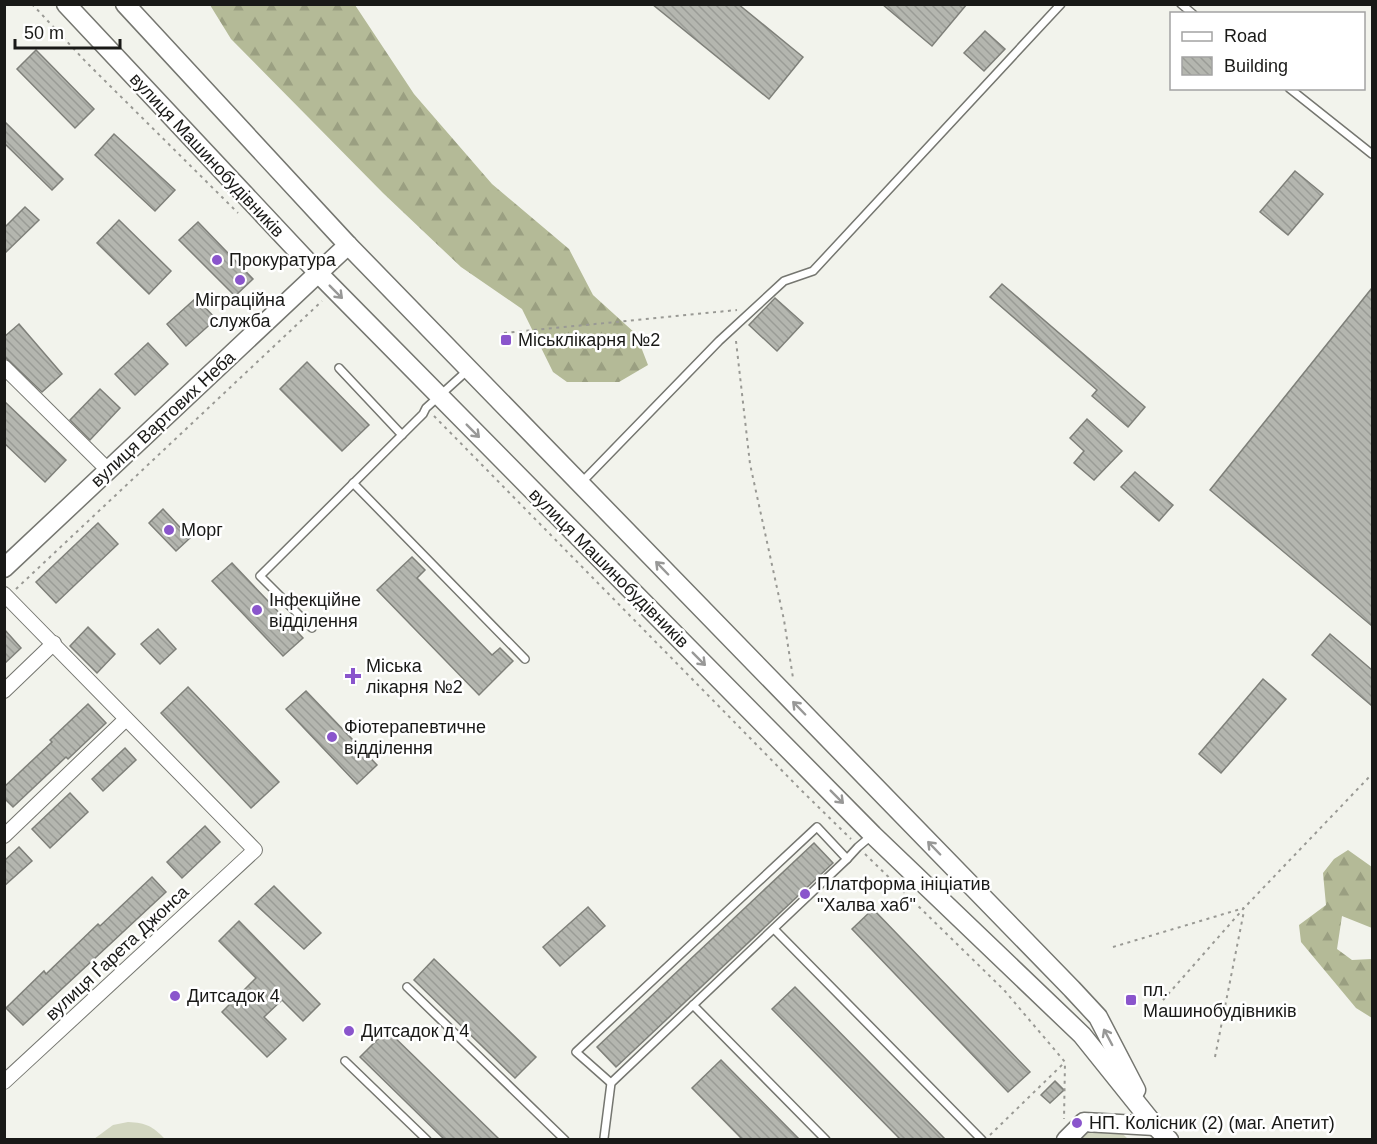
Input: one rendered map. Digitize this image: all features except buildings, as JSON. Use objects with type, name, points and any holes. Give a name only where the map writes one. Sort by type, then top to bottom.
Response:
[{"type":"street","name":"вулиця Машинобудівників","points":[[66,4],[313,278],[433,402],[800,760],[873,835],[1082,1035],[1153,1133],[1169,1140]]},
{"type":"street","name":"вулиця Машинобудівників","points":[[125,4],[348,245],[1098,1017],[1153,1133]]},
{"type":"street","name":"вулиця Вартових Неба","points":[[4,568],[348,245]]},
{"type":"street","points":[[4,367],[109,471]]},
{"type":"street","points":[[4,836],[126,719],[6,595]]},
{"type":"street","points":[[4,691],[54,643]]},
{"type":"street","name":"вулиця Ґарета Джонса","points":[[4,1082],[255,850],[126,719]]},
{"type":"street","points":[[1065,1134],[1084,1122],[1153,1133]]},
{"type":"lane","points":[[580,484],[735,327],[784,281],[813,271],[1061,4]]},
{"type":"lane","points":[[1292,90],[1372,154]]},
{"type":"lane","points":[[339,368],[402,435]]},
{"type":"lane","points":[[312,628],[260,576],[433,402],[469,369]]},
{"type":"lane","points":[[353,483],[525,659]]},
{"type":"lane","points":[[611,1083],[576,1052],[817,827],[848,859]]},
{"type":"lane","points":[[604,1139],[611,1083],[873,835]]},
{"type":"lane","points":[[774,929],[984,1140]]},
{"type":"lane","points":[[407,987],[565,1140]]},
{"type":"lane","points":[[693,1005],[826,1140]]},
{"type":"lane","points":[[345,1060],[427,1140]]},
{"type":"path","points":[[32,4],[86,62],[243,218]]},
{"type":"path","points":[[6,595],[324,298],[313,278]]},
{"type":"path","points":[[504,333],[754,309]]},
{"type":"path","points":[[735,327],[750,464],[783,620],[798,707]]},
{"type":"path","points":[[433,402],[802,791],[1004,990],[1065,1062],[1065,1134]]},
{"type":"path","points":[[800,760],[802,791]]},
{"type":"path","points":[[1163,1000],[1244,908],[1372,774]]},
{"type":"path","points":[[1113,947],[1244,908]]},
{"type":"path","points":[[1215,1057],[1244,908]]},
{"type":"path","points":[[984,1140],[1065,1062]]},
{"type":"green space","points":[[210,5],[355,5],[414,94],[492,184],[569,249],[593,295],[636,334],[648,365],[619,382],[567,382],[553,372],[522,309],[461,267],[383,193],[231,39]]},
{"type":"green space","points":[[1348,850],[1372,867],[1372,928],[1342,916],[1337,949],[1352,960],[1372,959],[1372,1018],[1356,1008],[1301,942],[1299,925],[1326,905],[1323,873],[1334,859]]},
{"type":"green space","points":[[1102,1114],[1128,1139],[1075,1140]]},
{"type":"green space","points":[[128,1122],[149,1126],[165,1139],[94,1139],[113,1125]]},
{"type":"place","name":"Прокуратура","points":[[217,260]]},
{"type":"place","name":"Міграційна служба","points":[[240,280]]},
{"type":"place","name":"Міськлікарня №2","points":[[506,340]]},
{"type":"place","name":"Морг","points":[[169,530]]},
{"type":"place","name":"Інфекційне відділення","points":[[257,610]]},
{"type":"place","name":"Міська лікарня №2","points":[[353,676]]},
{"type":"place","name":"Фіотерапевтичне відділення","points":[[332,737]]},
{"type":"place","name":"Платформа ініціатив \"Халва хаб\"","points":[[805,894]]},
{"type":"place","name":"Дитсадок 4","points":[[175,996]]},
{"type":"place","name":"пл. Машинобудівників","points":[[1131,1000]]},
{"type":"place","name":"Дитсадок д 4","points":[[349,1031]]},
{"type":"place","name":"НП. Колісник (2) (маг. Апетит)","points":[[1077,1123]]}]
